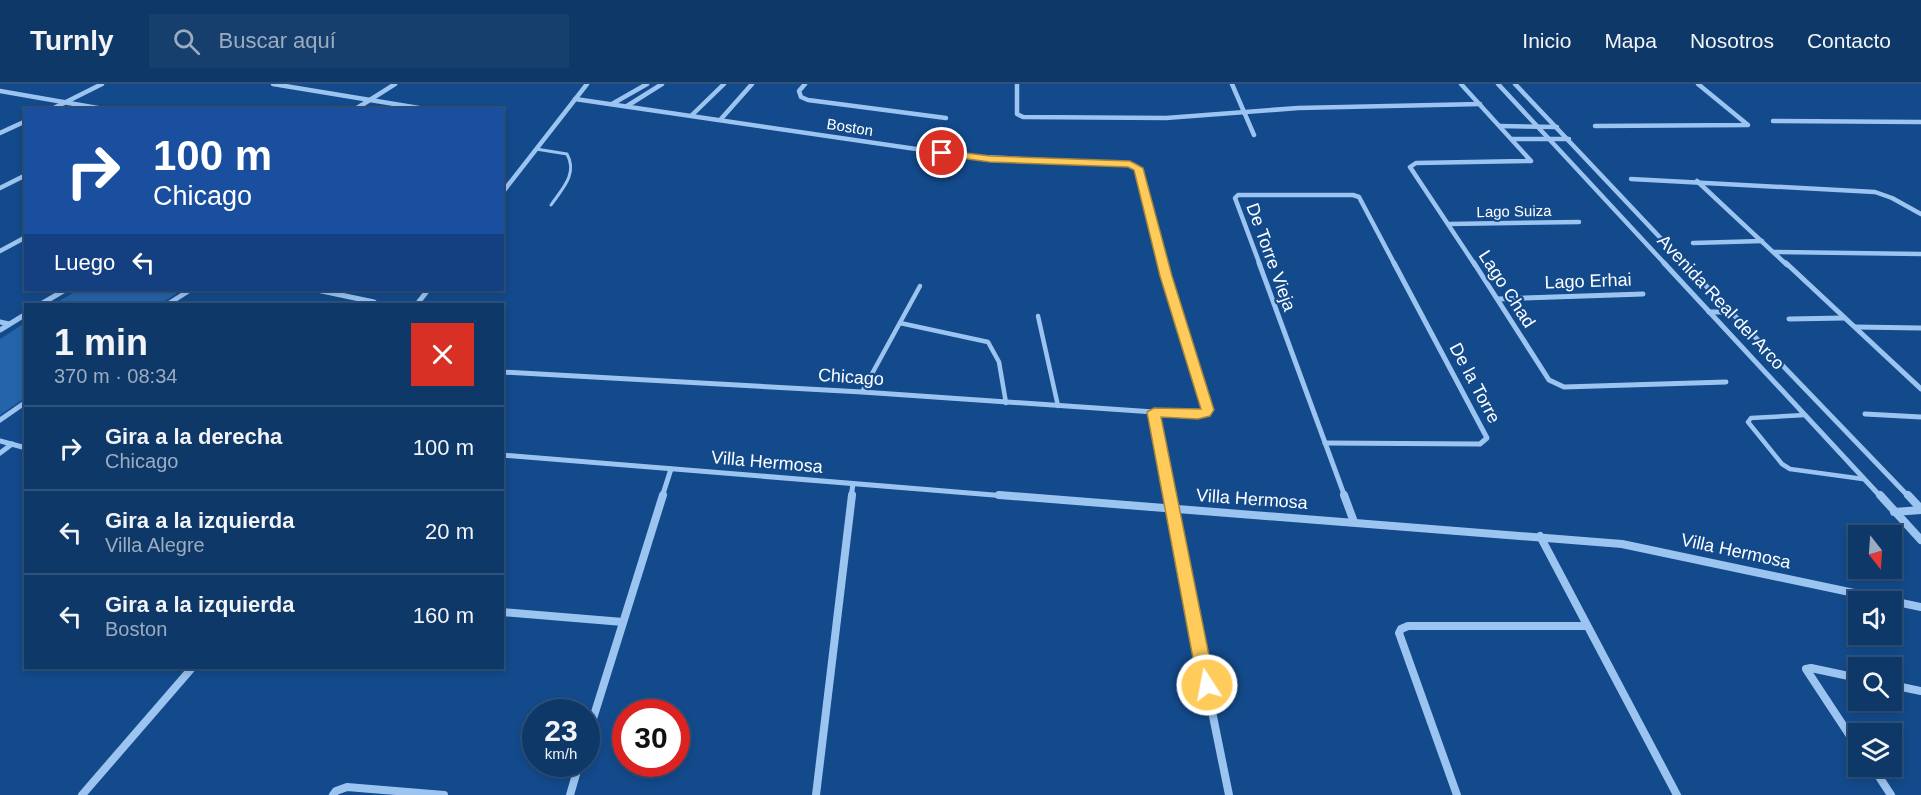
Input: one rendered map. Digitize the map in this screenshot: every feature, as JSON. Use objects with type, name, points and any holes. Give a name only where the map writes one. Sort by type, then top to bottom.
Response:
[{"type":"street","points":[[54,108],[102,84]]},
{"type":"street","points":[[273,84],[419,108]]},
{"type":"street","points":[[357,108],[395,84]]},
{"type":"street","points":[[504,190],[587,84]]},
{"type":"street","points":[[611,104],[647,84]]},
{"type":"street","points":[[626,106],[662,84]]},
{"type":"street","points":[[692,115],[724,84]]},
{"type":"street","points":[[721,119],[752,84]]},
{"type":"street","points":[[805,84],[800,91],[801,97],[808,100],[946,118]]},
{"type":"street","points":[[1017,84],[1017,114],[1023,117],[1166,118],[1298,108],[1480,104]]},
{"type":"street","points":[[1232,84],[1254,135]]},
{"type":"street","points":[[1461,84],[1512,139],[1569,139]]},
{"type":"street","name":"Avenida Real del Arco","points":[[1498,84],[1921,540]]},
{"type":"street","name":"Avenida Real del Arco","points":[[1515,84],[1921,510]]},
{"type":"street","points":[[1595,126],[1745,126],[1747,124],[1698,84]]},
{"type":"street","points":[[0,91],[98,108]]},
{"type":"street","name":"Boston","points":[[575,99],[964,156],[1122,163],[1138,168],[1166,276],[1208,410],[1198,414]]},
{"type":"street","points":[[1773,121],[1921,122]]},
{"type":"street","points":[[0,134],[24,122]]},
{"type":"street","points":[[1500,126],[1557,127]]},
{"type":"street","name":"Lago Chad","points":[[1512,139],[1531,159],[1528,162],[1410,165],[1549,380],[1558,386],[1726,382]]},
{"type":"street","points":[[0,188],[24,176]]},
{"type":"street","points":[[1631,179],[1875,192],[1892,198],[1921,214]]},
{"type":"street","points":[[1697,181],[1921,389]]},
{"type":"street","name":"De Torre Vieja","points":[[1325,443],[1235,198],[1241,195],[1353,195],[1359,197]]},
{"type":"street","name":"De la Torre","points":[[1325,443],[1480,444],[1487,438],[1359,197]]},
{"type":"street","name":"Lago Suiza","points":[[1449,224],[1579,222]]},
{"type":"street","points":[[0,251],[24,238]]},
{"type":"street","points":[[1693,243],[1762,241]]},
{"type":"street","points":[[1774,252],[1921,254]]},
{"type":"street","points":[[43,303],[63,291]]},
{"type":"street","points":[[170,303],[188,291]]},
{"type":"street","points":[[321,291],[373,303]]},
{"type":"street","points":[[418,303],[427,291]]},
{"type":"street","name":"Lago Erhai","points":[[1498,299],[1643,294]]},
{"type":"street","points":[[1709,312],[1730,312]]},
{"type":"street","points":[[0,330],[24,315]]},
{"type":"street","points":[[1790,319],[1844,318]]},
{"type":"street","points":[[0,322],[9,324]]},
{"type":"street","points":[[1855,327],[1921,328]]},
{"type":"street","name":"Chicago","points":[[504,372],[1198,414]]},
{"type":"street","points":[[0,420],[24,403]]},
{"type":"street","points":[[1154,412],[1170,508],[1229,795]]},
{"type":"street","points":[[1865,414],[1921,417]]},
{"type":"street","points":[[0,441],[24,447]]},
{"type":"street","points":[[1325,443],[1354,522]]},
{"type":"street","points":[[0,453],[12,444]]},
{"type":"street","name":"Villa Hermosa","points":[[504,455],[1540,536],[1660,550],[1921,607]]},
{"type":"street","points":[[599,699],[671,469]]},
{"type":"street","points":[[816,795],[853,484]]},
{"type":"street","points":[[1894,512],[1921,510]]},
{"type":"street","points":[[1912,531],[1921,530]]},
{"type":"street","points":[[1540,536],[1677,795]]},
{"type":"street","points":[[504,612],[623,622]]},
{"type":"street","points":[[1457,795],[1400,633],[1401,629],[1408,626],[1587,626]]},
{"type":"street","points":[[82,795],[191,669]]},
{"type":"street","points":[[1848,676],[1806,669],[1848,733]]},
{"type":"street","points":[[1902,687],[1921,691]]},
{"type":"street","points":[[570,795],[575,777]]},
{"type":"street","points":[[1880,777],[1892,795]]},
{"type":"street","points":[[333,795],[336,791],[347,787],[444,795]]},
{"type":"lane","points":[[536,150],[567,154],[573,162],[574,170],[551,205]]},
{"type":"lane","points":[[862,392],[920,286]]},
{"type":"lane","points":[[1038,316],[1058,406]]},
{"type":"lane","points":[[900,323],[988,342],[998,357],[1006,403]]},
{"type":"lane","points":[[1805,415],[1751,418],[1748,422],[1782,464],[1790,470],[1863,479]]},
{"type":"shaded area","points":[[76,291],[180,291],[162,303],[56,303]]},
{"type":"shaded area","points":[[24,324],[24,399],[0,415],[0,339]]},
{"type":"route","points":[[942,153],[990,159],[1130,164],[1138,168],[1166,276],[1208,410],[1198,414],[1154,412],[1170,508],[1207,685]]}]
